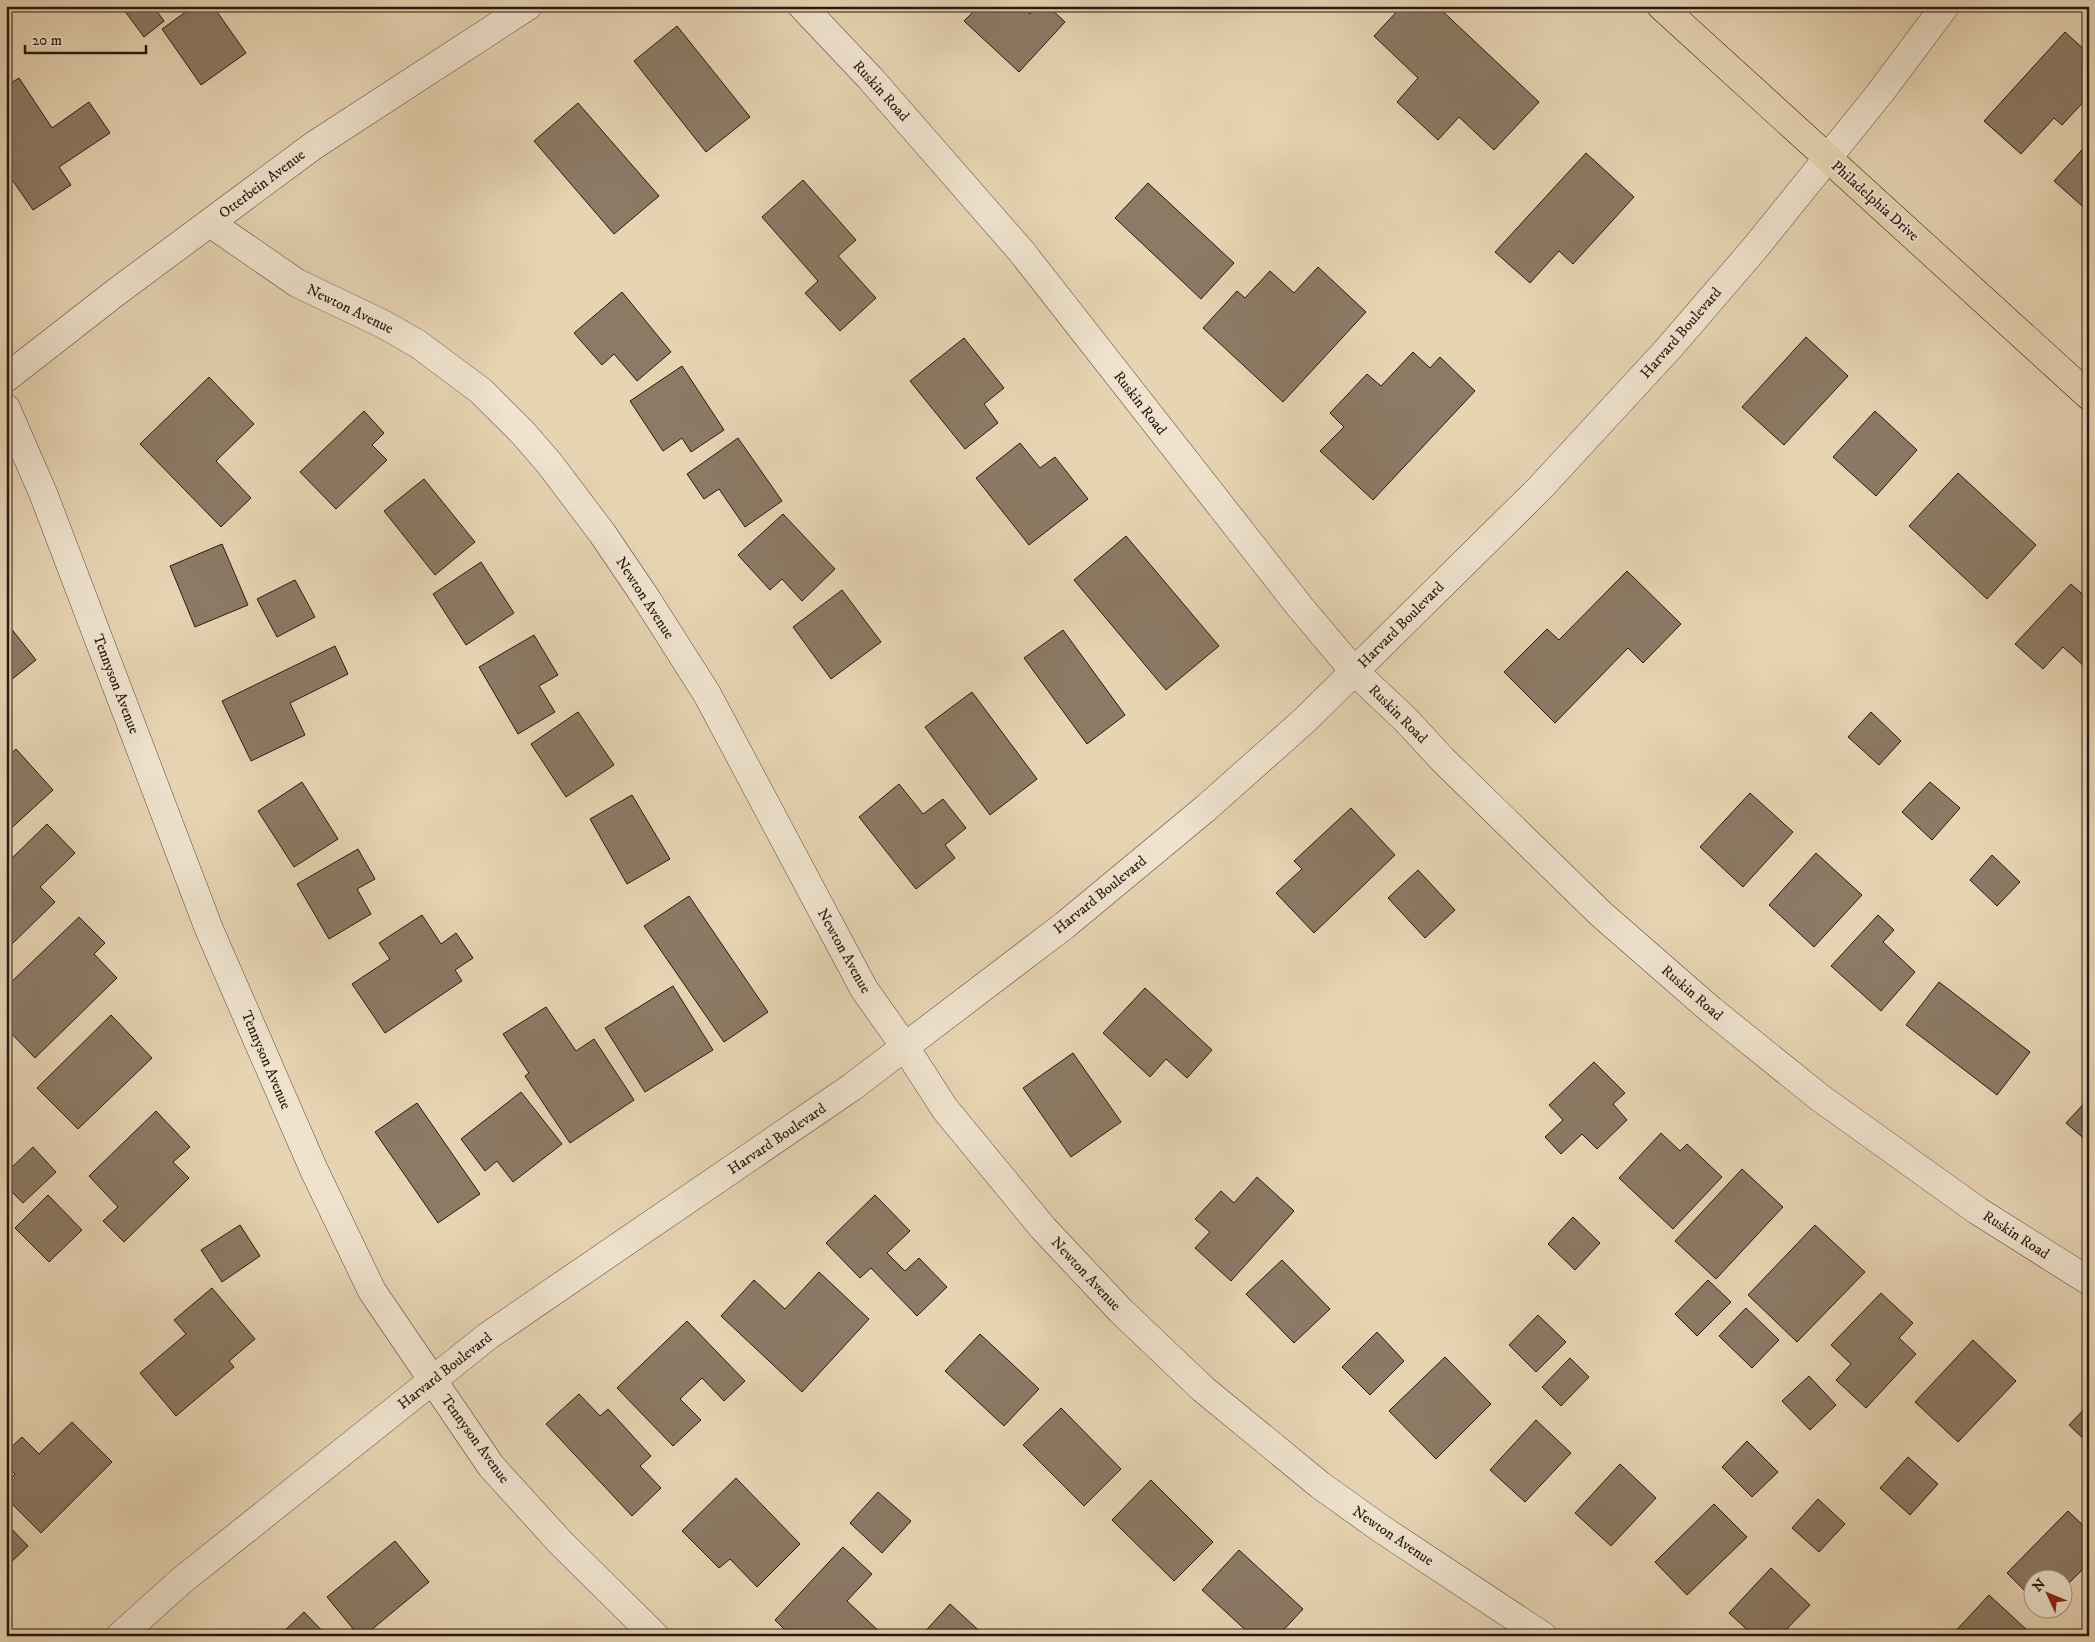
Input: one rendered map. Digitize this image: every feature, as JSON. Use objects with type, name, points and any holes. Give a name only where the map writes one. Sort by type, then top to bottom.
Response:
[{"type":"main road","name":"Philadelphia Drive","points":[[1661,6],[2089,396]]},
{"type":"street","name":"Otterbein Avenue","points":[[6,378],[115,292],[313,146],[528,6]]},
{"type":"street","name":"Ruskin Road","points":[[802,6],[870,78],[1021,251],[1300,607],[1354,671],[1601,914],[1711,1010],[1819,1096],[1970,1205],[2089,1281]]},
{"type":"street","name":"Harvard Boulevard","points":[[120,1636],[181,1581],[488,1336],[852,1087],[1065,925],[1206,808],[1304,720],[1540,488],[1656,362],[1756,248],[1880,93],[1944,6]]},
{"type":"street","name":"Newton Avenue","points":[[210,223],[298,283],[383,324],[418,344],[481,392],[523,433],[549,463],[619,558],[707,694],[864,989],[905,1047],[945,1109],[1043,1228],[1121,1311],[1203,1389],[1320,1485],[1380,1528],[1543,1636]]},
{"type":"street","name":"Tennyson Avenue","points":[[6,408],[46,502],[209,928],[314,1170],[372,1291],[491,1466],[560,1542],[655,1636]]},
{"type":"building","points":[[121,6],[153,6],[164,21],[144,37]]},
{"type":"building","points":[[194,6],[213,6],[246,53],[201,85],[162,29]]},
{"type":"building","points":[[973,6],[1022,6],[1030,14],[1037,6],[1048,6],[1065,22],[1019,72],[964,21],[976,9]]},
{"type":"building","points":[[1402,6],[1437,6],[1539,102],[1494,150],[1459,117],[1438,140],[1397,102],[1418,78],[1374,36]]},
{"type":"building","points":[[677,26],[750,117],[706,152],[634,61]]},
{"type":"building","points":[[2065,32],[2089,54],[2089,96],[2062,125],[2054,118],[2021,154],[1984,121]]},
{"type":"building","points":[[19,78],[52,128],[89,102],[110,133],[59,167],[71,185],[33,210],[6,171],[6,86]]},
{"type":"building","points":[[578,103],[659,196],[614,234],[534,141]]},
{"type":"building","points":[[2089,142],[2089,212],[2054,181]]},
{"type":"building","points":[[1586,153],[1634,197],[1573,264],[1559,251],[1530,283],[1495,252]]},
{"type":"building","points":[[803,180],[856,240],[838,256],[876,298],[840,331],[805,293],[818,281],[762,217]]},
{"type":"building","points":[[1148,183],[1234,263],[1201,299],[1115,218]]},
{"type":"building","points":[[1318,267],[1366,312],[1283,402],[1203,328],[1237,291],[1245,298],[1270,271],[1294,293]]},
{"type":"building","points":[[622,292],[671,352],[637,381],[614,354],[602,365],[574,333]]},
{"type":"building","points":[[1806,337],[1848,376],[1784,445],[1742,407]]},
{"type":"building","points":[[964,338],[1004,388],[984,404],[998,423],[965,449],[910,381]]},
{"type":"building","points":[[1413,352],[1430,368],[1440,357],[1475,391],[1373,500],[1320,451],[1344,427],[1330,413],[1367,374],[1381,386]]},
{"type":"building","points":[[682,366],[724,430],[691,452],[682,438],[663,451],[630,401]]},
{"type":"building","points":[[209,377],[254,424],[216,461],[251,498],[221,527],[140,444]]},
{"type":"building","points":[[364,411],[384,433],[372,445],[387,460],[336,509],[300,472]]},
{"type":"building","points":[[1875,411],[1917,450],[1876,496],[1833,457]]},
{"type":"building","points":[[738,438],[782,501],[745,527],[719,489],[704,499],[687,474]]},
{"type":"building","points":[[1020,443],[1040,468],[1055,457],[1088,499],[1029,545],[976,478]]},
{"type":"building","points":[[1958,473],[2036,545],[1987,599],[1909,526]]},
{"type":"building","points":[[424,479],[475,542],[435,575],[384,511]]},
{"type":"building","points":[[783,514],[835,569],[802,601],[782,579],[770,590],[738,555]]},
{"type":"building","points":[[1126,536],[1219,646],[1166,690],[1074,580]]},
{"type":"building","points":[[222,544],[248,605],[195,627],[170,566]]},
{"type":"building","points":[[481,562],[514,613],[466,645],[433,594]]},
{"type":"building","points":[[1627,571],[1681,624],[1643,663],[1628,648],[1555,723],[1504,672],[1547,629],[1559,640]]},
{"type":"building","points":[[295,580],[315,617],[277,637],[257,599]]},
{"type":"building","points":[[2071,584],[2089,600],[2089,663],[2085,667],[2063,647],[2043,669],[2015,644]]},
{"type":"building","points":[[842,590],[881,642],[831,679],[793,627]]},
{"type":"building","points":[[6,622],[36,660],[6,684]]},
{"type":"building","points":[[1063,630],[1125,715],[1087,744],[1024,658]]},
{"type":"building","points":[[534,635],[558,675],[539,686],[555,712],[518,734],[479,667]]},
{"type":"building","points":[[335,646],[348,674],[290,703],[305,735],[251,761],[222,701]]},
{"type":"building","points":[[972,692],[1037,779],[990,815],[925,727]]},
{"type":"building","points":[[578,712],[614,765],[566,797],[531,744]]},
{"type":"building","points":[[1871,712],[1901,741],[1879,765],[1848,737]]},
{"type":"building","points":[[16,749],[53,790],[6,833],[6,758]]},
{"type":"building","points":[[302,782],[338,839],[294,867],[258,811]]},
{"type":"building","points":[[1930,782],[1960,808],[1932,840],[1902,812]]},
{"type":"building","points":[[899,784],[923,814],[943,799],[966,828],[945,845],[955,858],[916,889],[859,817]]},
{"type":"building","points":[[1750,793],[1793,832],[1743,887],[1700,847]]},
{"type":"building","points":[[632,795],[670,859],[627,884],[590,819]]},
{"type":"building","points":[[1351,808],[1395,855],[1314,933],[1276,893],[1302,869],[1294,861]]},
{"type":"building","points":[[47,824],[75,853],[40,887],[55,902],[12,944],[6,938],[6,864]]},
{"type":"building","points":[[358,849],[375,879],[357,889],[371,914],[329,939],[297,884]]},
{"type":"building","points":[[1816,853],[1862,895],[1814,947],[1769,905]]},
{"type":"building","points":[[1992,855],[2020,882],[1997,906],[1970,880]]},
{"type":"building","points":[[1418,870],[1455,910],[1425,938],[1388,898]]},
{"type":"building","points":[[689,896],[768,1012],[724,1042],[644,926]]},
{"type":"building","points":[[422,915],[441,944],[456,933],[473,958],[455,970],[462,981],[385,1033],[352,984],[390,959],[379,943]]},
{"type":"building","points":[[1878,915],[1894,930],[1883,942],[1915,972],[1881,1011],[1831,966]]},
{"type":"building","points":[[79,917],[105,943],[94,954],[117,978],[35,1058],[6,1028],[6,987]]},
{"type":"building","points":[[1939,982],[2030,1052],[1997,1095],[1906,1025]]},
{"type":"building","points":[[673,986],[713,1050],[645,1092],[605,1028]]},
{"type":"building","points":[[1145,988],[1212,1050],[1187,1078],[1166,1059],[1150,1077],[1103,1033]]},
{"type":"building","points":[[546,1007],[576,1051],[594,1039],[634,1100],[570,1143],[525,1076],[529,1073],[503,1034]]},
{"type":"building","points":[[111,1015],[152,1058],[78,1129],[37,1088]]},
{"type":"building","points":[[1073,1053],[1121,1122],[1071,1157],[1023,1088]]},
{"type":"building","points":[[1594,1062],[1625,1093],[1613,1104],[1627,1120],[1597,1149],[1582,1134],[1561,1154],[1545,1137],[1563,1120],[1549,1105]]},
{"type":"building","points":[[521,1092],[562,1144],[513,1182],[497,1161],[485,1171],[461,1139]]},
{"type":"building","points":[[2089,1098],[2089,1143],[2066,1123]]},
{"type":"building","points":[[417,1103],[480,1194],[438,1223],[375,1132]]},
{"type":"building","points":[[156,1111],[190,1147],[173,1162],[189,1178],[124,1242],[103,1221],[118,1207],[89,1176]]},
{"type":"building","points":[[1661,1133],[1680,1151],[1687,1144],[1722,1177],[1673,1229],[1619,1178]]},
{"type":"building","points":[[33,1147],[56,1172],[23,1203],[6,1186],[6,1173]]},
{"type":"building","points":[[1742,1169],[1783,1207],[1716,1279],[1675,1241]]},
{"type":"building","points":[[1257,1177],[1294,1211],[1231,1281],[1195,1248],[1210,1232],[1195,1219],[1221,1191],[1234,1203]]},
{"type":"building","points":[[48,1195],[82,1230],[49,1262],[15,1228]]},
{"type":"building","points":[[875,1195],[910,1231],[887,1253],[905,1271],[919,1258],[947,1287],[917,1316],[871,1268],[860,1278],[826,1243]]},
{"type":"building","points":[[1573,1217],[1600,1243],[1575,1270],[1548,1244]]},
{"type":"building","points":[[240,1225],[260,1256],[222,1282],[201,1250]]},
{"type":"building","points":[[1815,1225],[1865,1272],[1797,1342],[1748,1295]]},
{"type":"building","points":[[1282,1260],[1330,1309],[1294,1343],[1246,1294]]},
{"type":"building","points":[[819,1272],[869,1319],[802,1392],[721,1316],[754,1280],[785,1309]]},
{"type":"building","points":[[1708,1280],[1731,1302],[1697,1336],[1675,1314]]},
{"type":"building","points":[[212,1288],[255,1339],[229,1361],[234,1367],[176,1416],[140,1373],[186,1334],[174,1320]]},
{"type":"building","points":[[1881,1293],[1913,1323],[1899,1338],[1916,1354],[1866,1408],[1836,1380],[1851,1364],[1831,1345]]},
{"type":"building","points":[[1746,1308],[1779,1340],[1752,1368],[1719,1336]]},
{"type":"building","points":[[1538,1315],[1566,1342],[1536,1372],[1509,1345]]},
{"type":"building","points":[[687,1321],[745,1381],[724,1401],[702,1378],[680,1399],[701,1420],[673,1446],[617,1388]]},
{"type":"building","points":[[1377,1332],[1404,1361],[1370,1395],[1342,1367]]},
{"type":"building","points":[[980,1334],[1039,1389],[1004,1426],[945,1371]]},
{"type":"building","points":[[1973,1340],[2016,1381],[1958,1442],[1915,1402]]},
{"type":"building","points":[[1445,1357],[1491,1404],[1436,1459],[1389,1411]]},
{"type":"building","points":[[1570,1358],[1589,1377],[1561,1406],[1542,1387]]},
{"type":"building","points":[[1809,1376],[1836,1405],[1810,1430],[1782,1401]]},
{"type":"building","points":[[579,1394],[600,1416],[608,1409],[651,1456],[640,1466],[661,1488],[632,1516],[546,1424]]},
{"type":"building","points":[[2089,1404],[2089,1444],[2069,1425]]},
{"type":"building","points":[[1061,1408],[1121,1469],[1084,1506],[1023,1445]]},
{"type":"building","points":[[1536,1420],[1571,1453],[1525,1502],[1490,1470]]},
{"type":"building","points":[[72,1422],[112,1462],[41,1533],[6,1498],[6,1483],[15,1474],[6,1465],[6,1452],[22,1437],[39,1454]]},
{"type":"building","points":[[1747,1441],[1778,1472],[1752,1497],[1722,1467]]},
{"type":"building","points":[[1908,1457],[1938,1484],[1910,1515],[1880,1488]]},
{"type":"building","points":[[1620,1464],[1656,1498],[1611,1546],[1575,1513]]},
{"type":"building","points":[[736,1478],[800,1544],[757,1587],[730,1559],[719,1568],[682,1531]]},
{"type":"building","points":[[1151,1480],[1213,1542],[1174,1581],[1112,1520]]},
{"type":"building","points":[[878,1492],[911,1521],[882,1553],[850,1523]]},
{"type":"building","points":[[1818,1499],[1845,1524],[1819,1552],[1792,1528]]},
{"type":"building","points":[[1714,1504],[1747,1537],[1687,1595],[1655,1562]]},
{"type":"building","points":[[2068,1511],[2089,1531],[2089,1563],[2072,1580],[2072,1570],[2022,1570],[2022,1588],[2007,1573]]},
{"type":"building","points":[[6,1523],[28,1546],[6,1567]]},
{"type":"building","points":[[395,1541],[429,1582],[364,1636],[359,1636],[327,1597]]},
{"type":"building","points":[[843,1547],[872,1574],[847,1601],[884,1636],[791,1636],[775,1620]]},
{"type":"building","points":[[1239,1550],[1303,1609],[1278,1636],[1252,1636],[1202,1590]]},
{"type":"building","points":[[1771,1568],[1810,1605],[1780,1636],[1754,1636],[1729,1613]]},
{"type":"building","points":[[1989,1595],[2028,1631],[2024,1636],[1951,1636]]},
{"type":"building","points":[[950,1604],[985,1636],[921,1636]]},
{"type":"building","points":[[304,1612],[327,1636],[279,1636]]}]
